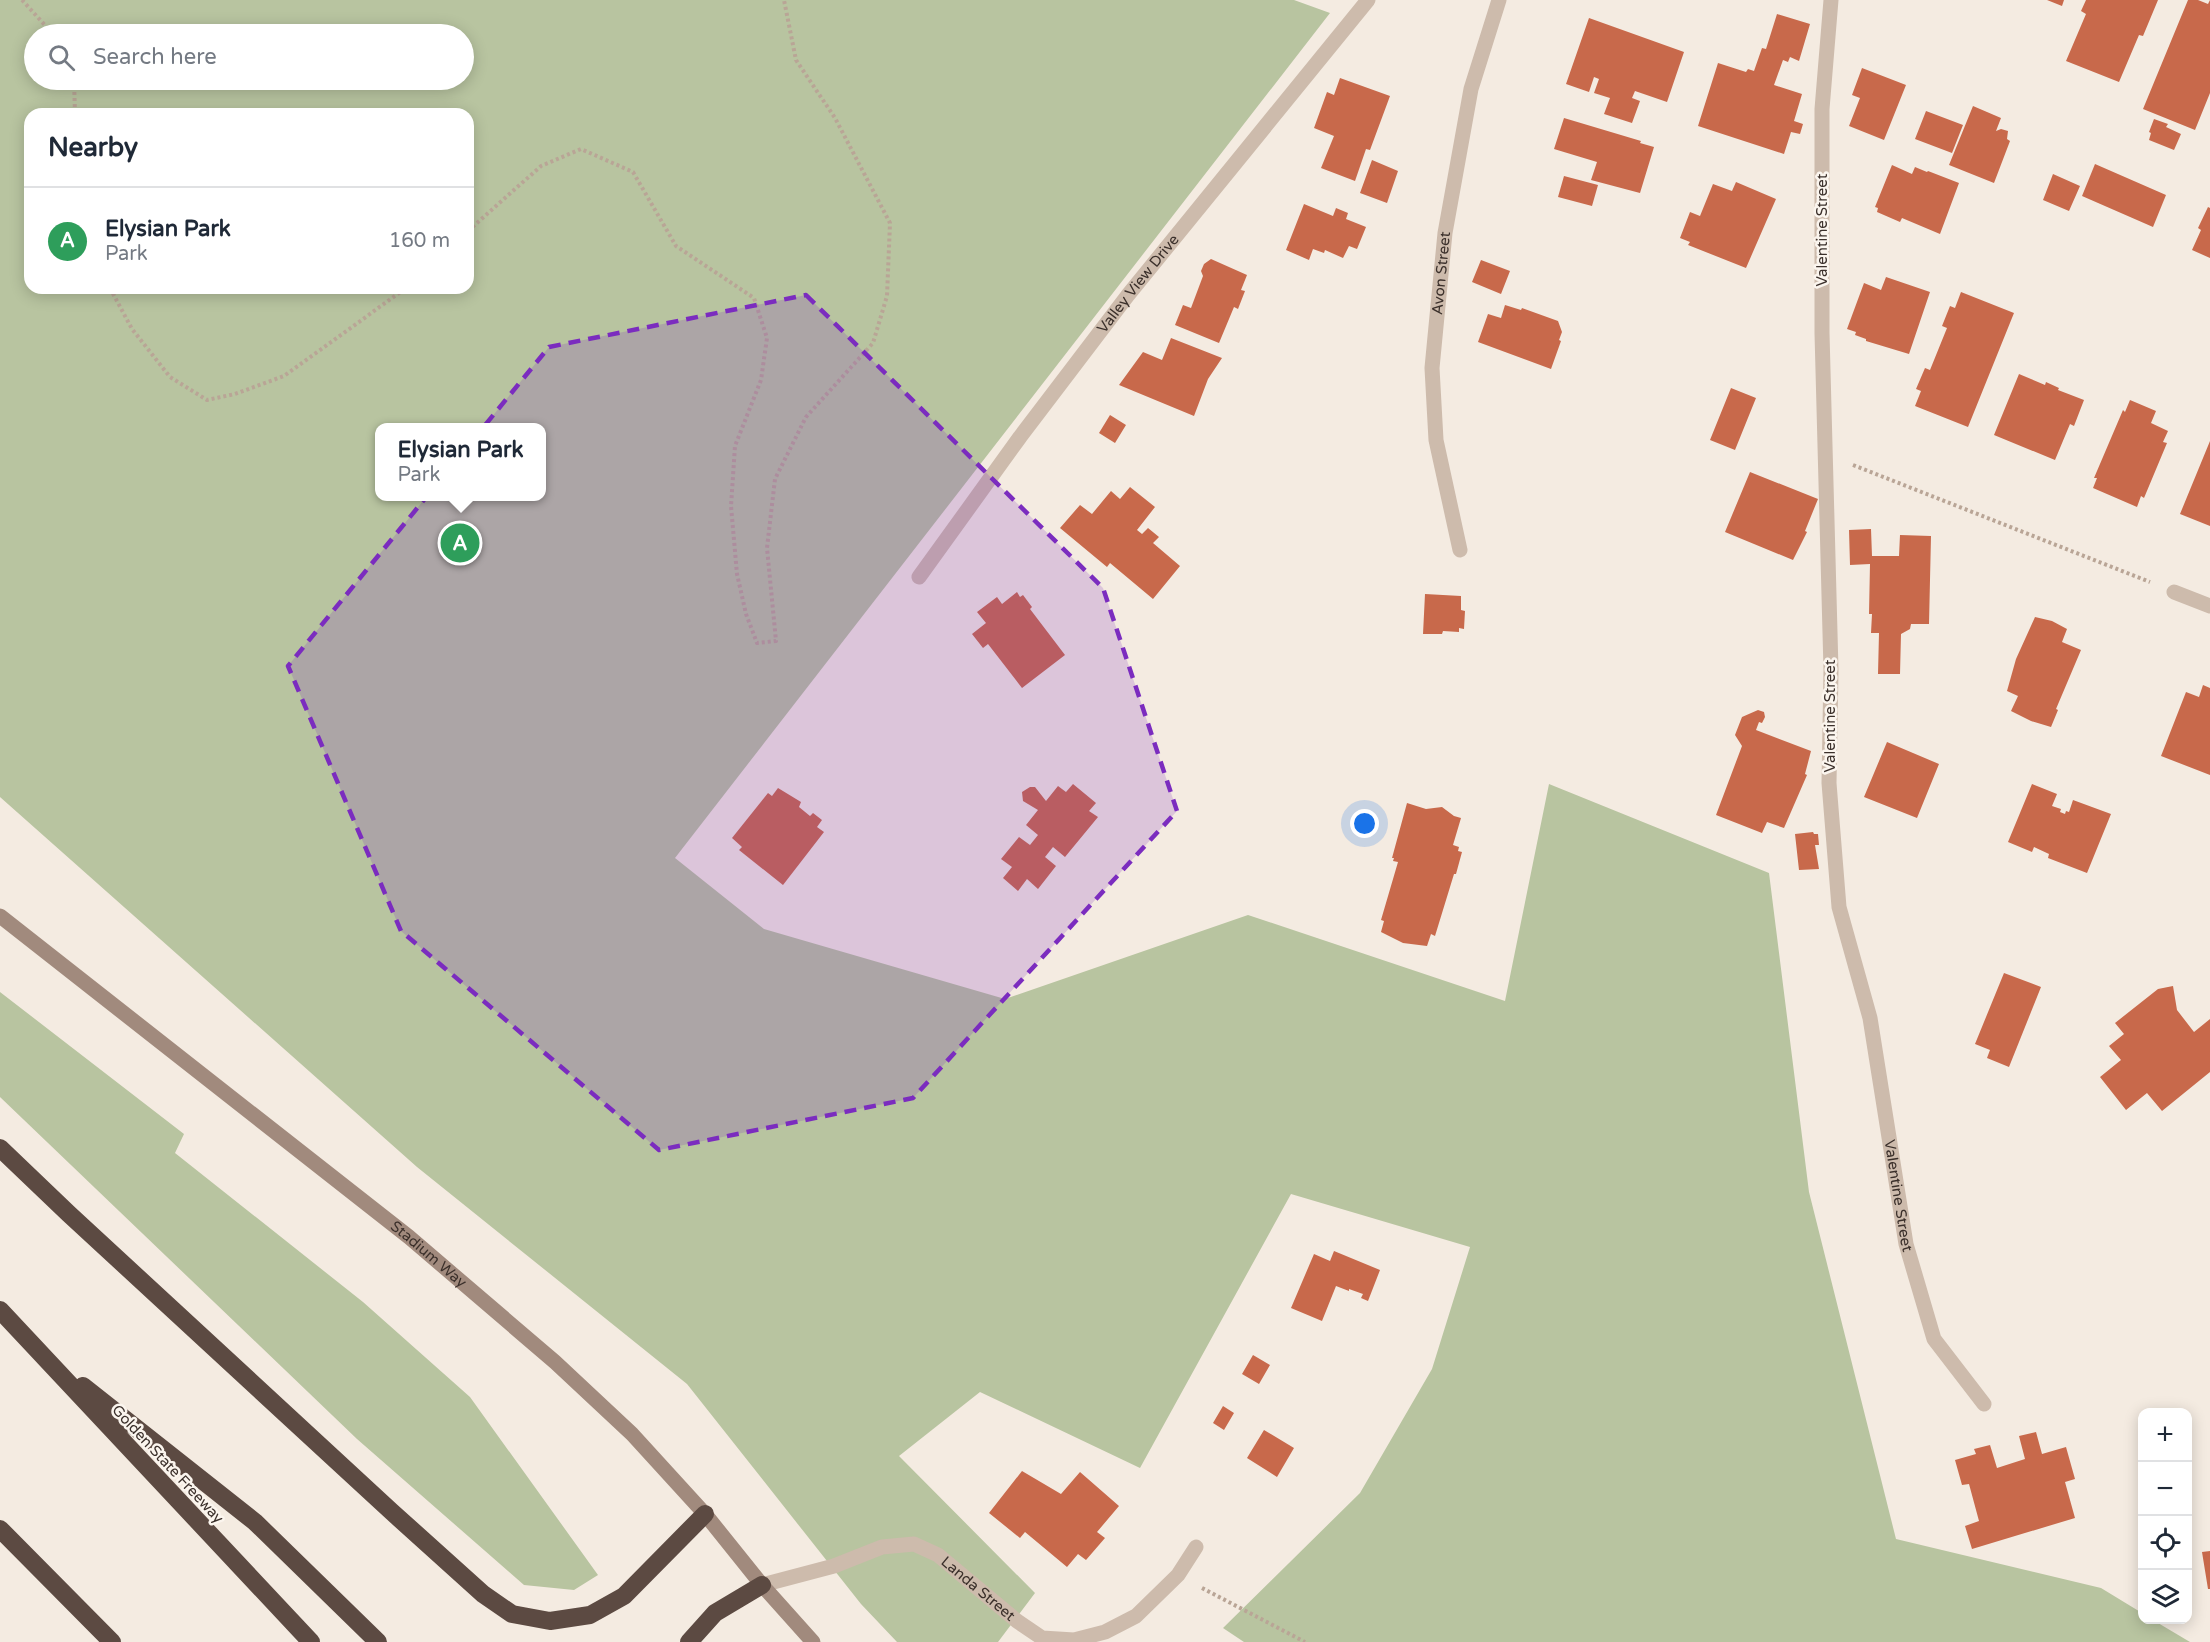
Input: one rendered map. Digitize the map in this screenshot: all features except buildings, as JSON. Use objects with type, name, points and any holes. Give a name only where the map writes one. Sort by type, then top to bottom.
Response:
[{"type":"highway","points":[[0,1148],[77,1222],[408,1527],[483,1594],[512,1614],[550,1621],[590,1615],[624,1596],[705,1514]]},
{"type":"highway","name":"Golden State Freeway","points":[[0,1310],[310,1642]]},
{"type":"highway","points":[[35,1347],[255,1522],[378,1642]]},
{"type":"highway","points":[[0,1529],[112,1642]]},
{"type":"highway","points":[[689,1642],[715,1613],[762,1585]]},
{"type":"main road","name":"Stadium Way","points":[[0,916],[409,1237],[555,1362],[632,1434],[705,1514],[762,1585],[813,1642]]},
{"type":"street","name":"Valley View Drive","points":[[919,577],[1020,437],[1128,295],[1368,0]]},
{"type":"street","name":"Avon Street","points":[[1460,550],[1436,440],[1432,368],[1445,233],[1471,89],[1499,0]]},
{"type":"street","name":"Valentine Street","points":[[1831,0],[1822,109],[1822,333],[1831,670],[1829,783],[1839,907],[1870,1018],[1906,1244],[1934,1339],[1984,1404]]},
{"type":"street","points":[[2174,592],[2210,606]]},
{"type":"street","name":"Landa Street","points":[[762,1585],[834,1566],[882,1547],[914,1544],[938,1555],[1017,1622],[1042,1638],[1074,1640],[1106,1632],[1136,1616],[1178,1575],[1196,1547]]},
{"type":"path","points":[[22,0],[44,24]]},
{"type":"path","points":[[474,226],[541,166],[581,149],[633,172],[676,246],[754,298],[767,338],[761,380],[735,446],[731,506],[737,574],[746,614],[757,643],[776,641],[767,548],[775,479],[806,417],[873,343],[887,296],[890,223],[835,118],[796,60],[784,0]]},
{"type":"path","points":[[74,90],[75,108]]},
{"type":"path","points":[[113,294],[132,329],[170,377],[207,400],[235,394],[284,376],[398,294]]},
{"type":"path","points":[[1825,453],[2174,592]]},
{"type":"path","points":[[1178,1575],[1305,1642]]},
{"type":"highlighted area","points":[[806,295],[1103,588],[1177,811],[913,1098],[659,1150],[401,931],[288,666],[549,347]]},
{"type":"green space","points":[[0,0],[1294,0],[1330,13],[675,858],[764,929],[1005,999],[1248,915],[1505,1001],[1549,784],[1769,873],[1809,1192],[1896,1539],[2101,1588],[2138,1611],[2138,1624],[2160,1624],[2190,1642],[1244,1642],[1223,1628],[1360,1493],[1432,1369],[1470,1247],[1291,1194],[1140,1468],[980,1392],[899,1456],[1035,1593],[998,1642],[897,1642],[861,1604],[687,1384],[417,1167],[0,797]]},
{"type":"green space","points":[[0,992],[184,1134],[175,1153],[363,1302],[470,1397],[598,1575],[574,1590],[524,1585],[357,1439],[0,1097]]},
{"type":"place","name":"Elysian Park","points":[[460,543]]}]
